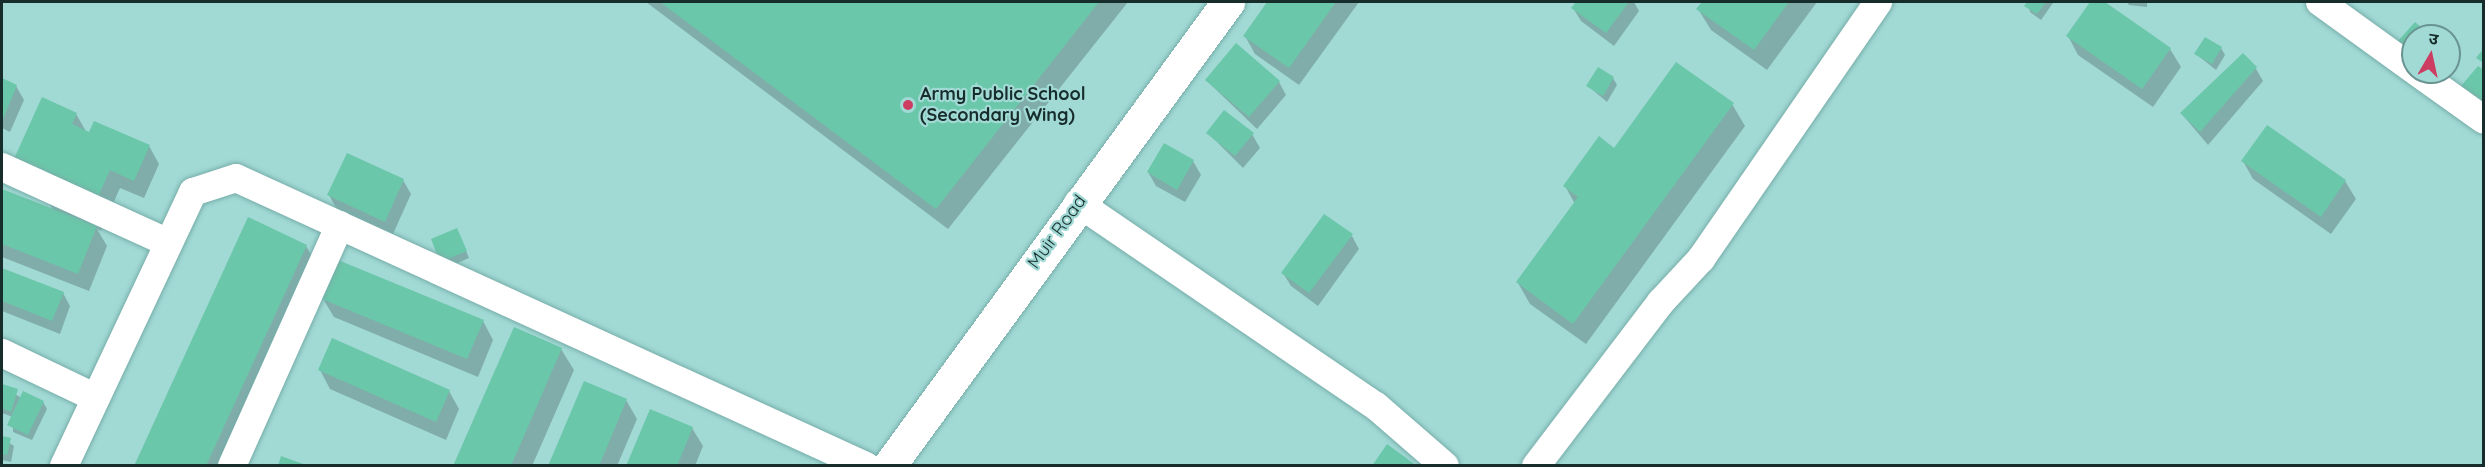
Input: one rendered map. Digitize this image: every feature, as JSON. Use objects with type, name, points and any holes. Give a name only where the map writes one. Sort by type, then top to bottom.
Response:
[{"type":"main road","name":"Muir Road","points":[[889,465],[1078,203],[1228,2]]},
{"type":"street","points":[[1536,465],[1660,302],[1701,259],[1878,2]]},
{"type":"street","points":[[2320,2],[2401,60]]},
{"type":"street","points":[[2434,84],[2484,120]]},
{"type":"street","points":[[2,167],[169,243]]},
{"type":"street","points":[[64,465],[193,192],[236,177],[866,465]]},
{"type":"street","points":[[1078,203],[1376,406],[1445,465]]},
{"type":"street","points":[[232,465],[340,225]]},
{"type":"street","points":[[2,353],[96,398]]},
{"type":"building","name":"Army Public School (Secondary Wing)","points":[[660,2],[1099,2],[936,209]]},
{"type":"building","points":[[1267,2],[1336,2],[1289,68],[1243,36]]},
{"type":"building","points":[[1576,2],[1629,2],[1606,33],[1571,8]]},
{"type":"building","points":[[1702,2],[1789,2],[1754,50],[1696,9]]},
{"type":"building","points":[[2027,2],[2046,2],[2037,14],[2024,6]]},
{"type":"building","points":[[2090,2],[2105,2],[2171,48],[2142,89],[2066,36]]},
{"type":"building","points":[[2205,37],[2222,47],[2212,64],[2194,54]]},
{"type":"building","points":[[1236,43],[1280,81],[1249,117],[1205,80]]},
{"type":"building","points":[[2484,48],[2484,63],[2476,58]]},
{"type":"building","points":[[2243,53],[2257,67],[2200,132],[2180,113]]},
{"type":"building","points":[[1676,62],[1734,103],[1573,324],[1516,282],[1578,197],[1563,186],[1599,136],[1614,148]]},
{"type":"building","points":[[2478,66],[2484,70],[2484,103],[2461,86]]},
{"type":"building","points":[[1598,67],[1614,77],[1603,96],[1586,86]]},
{"type":"building","points":[[2,78],[17,85],[2,122]]},
{"type":"building","points":[[42,97],[77,113],[72,124],[89,132],[94,121],[150,145],[134,181],[110,170],[91,213],[13,161]]},
{"type":"building","points":[[1224,110],[1254,133],[1235,156],[1206,133]]},
{"type":"building","points":[[2267,125],[2346,180],[2321,217],[2241,161]]},
{"type":"building","points":[[1164,143],[1194,160],[1177,190],[1147,172]]},
{"type":"building","points":[[347,153],[404,179],[385,222],[327,195]]},
{"type":"building","points":[[2,189],[97,226],[78,274],[2,244]]},
{"type":"building","points":[[1324,214],[1353,234],[1309,293],[1281,273]]},
{"type":"building","points":[[248,217],[307,245],[206,466],[134,466]]},
{"type":"building","points":[[457,228],[467,251],[440,262],[431,239]]},
{"type":"building","points":[[338,260],[484,320],[467,359],[322,299]]},
{"type":"building","points":[[2,268],[64,292],[52,321],[2,301]]},
{"type":"building","points":[[514,327],[562,348],[511,466],[453,466]]},
{"type":"building","points":[[332,338],[450,390],[436,422],[318,370]]},
{"type":"building","points":[[584,381],[627,399],[599,466],[548,466]]},
{"type":"building","points":[[2,384],[18,389],[11,412],[2,408]]},
{"type":"building","points":[[23,391],[44,401],[28,435],[7,425]]},
{"type":"building","points":[[650,409],[693,427],[677,466],[626,466]]},
{"type":"building","points":[[2,436],[11,438],[7,455],[2,454]]},
{"type":"building","points":[[1387,444],[1417,466],[1372,466]]},
{"type":"building","points":[[281,456],[306,465],[306,466],[278,466]]},
{"type":"place","name":"Army Public School (Secondary Wing)","points":[[908,105]]}]
